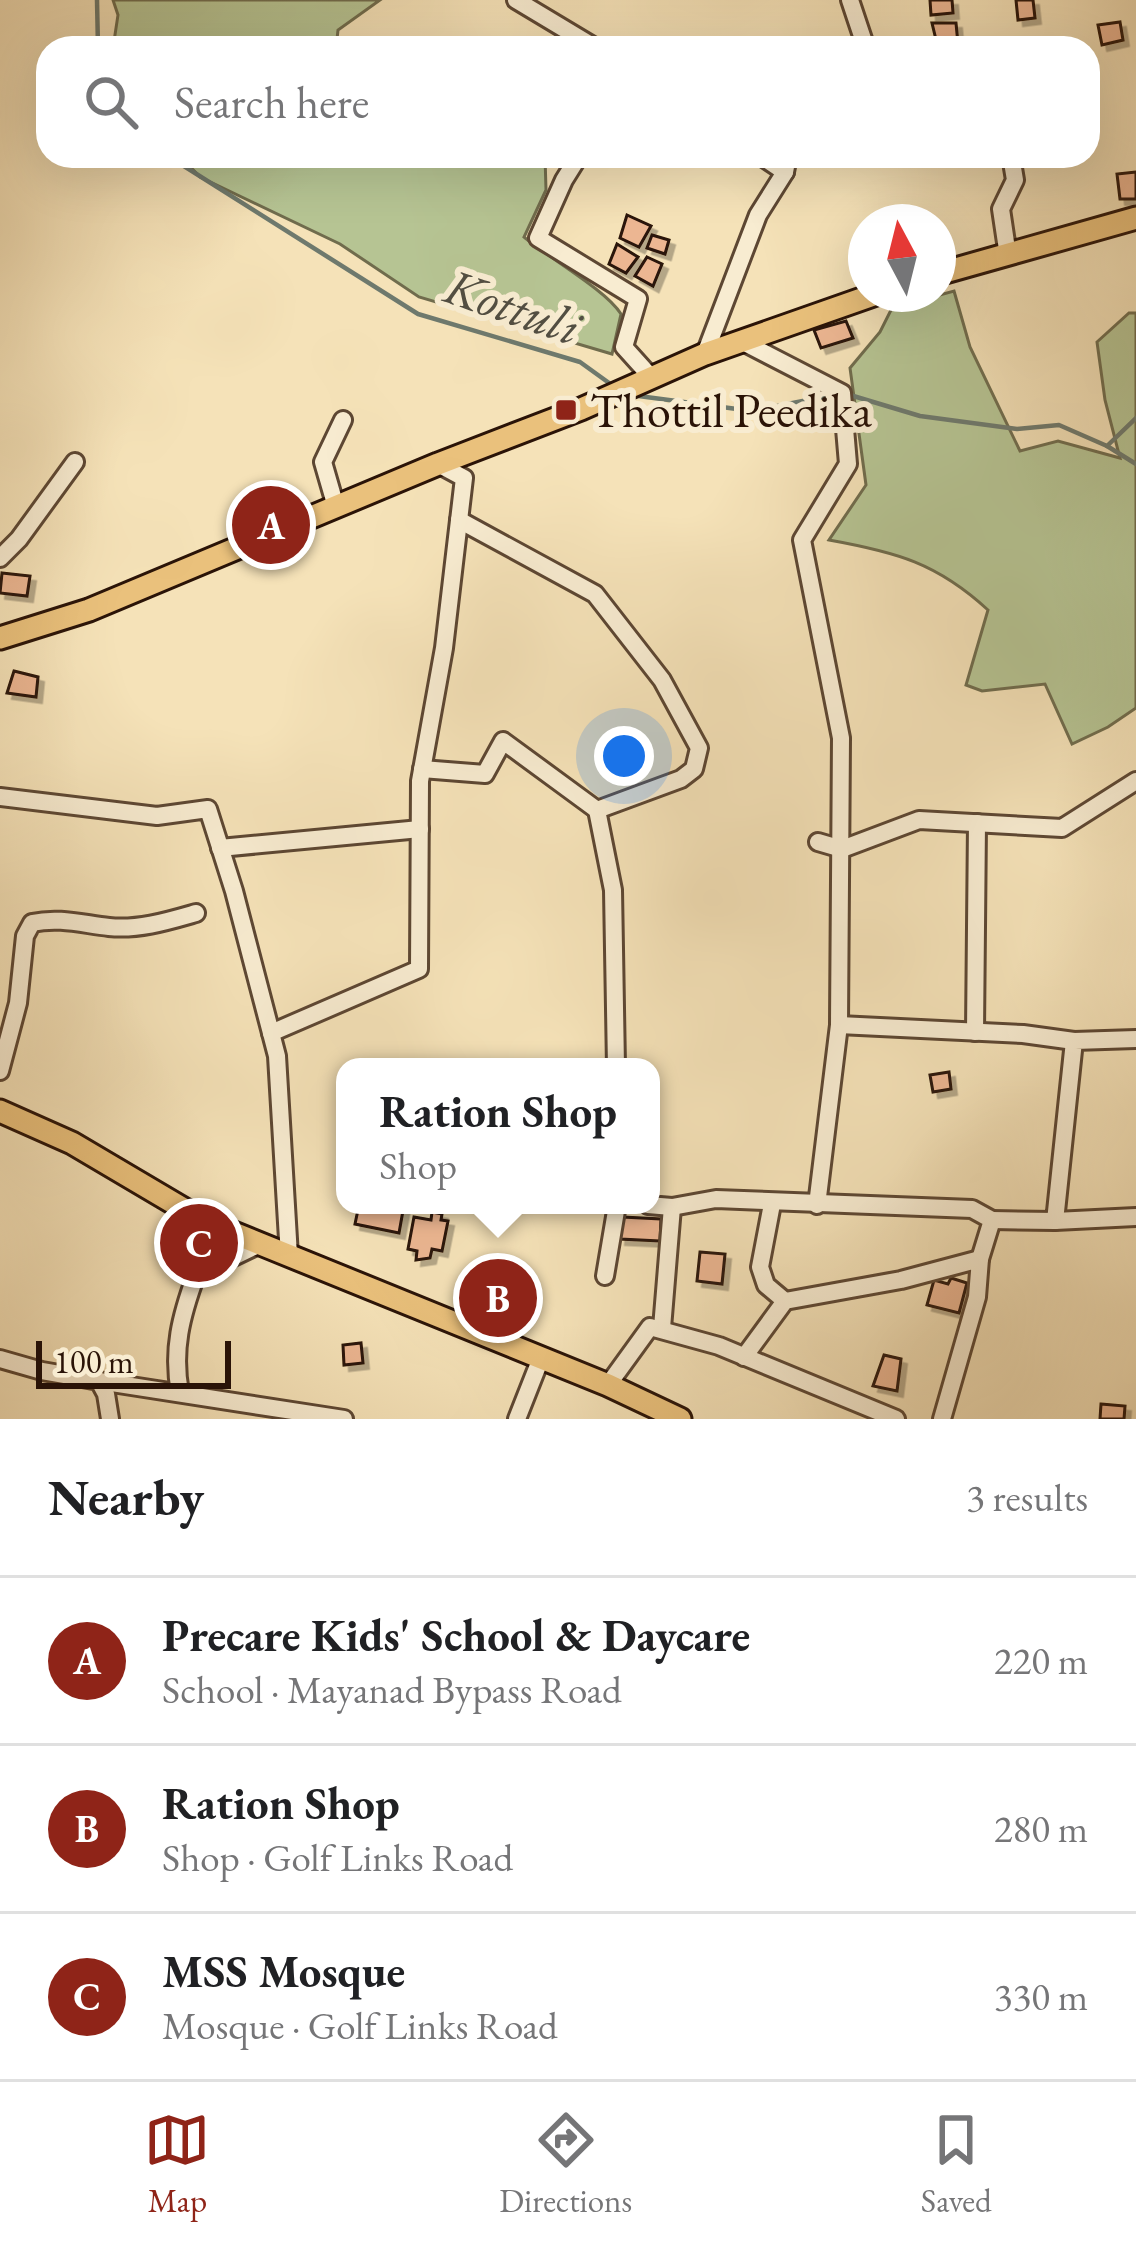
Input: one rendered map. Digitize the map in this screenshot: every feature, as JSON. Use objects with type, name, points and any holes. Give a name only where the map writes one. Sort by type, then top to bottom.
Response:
[{"type":"main road","points":[[956,269],[1136,218]]},
{"type":"main road","points":[[0,638],[89,610],[705,354],[848,304]]},
{"type":"main road","points":[[0,1111],[71,1143],[204,1221],[608,1385],[680,1419]]},
{"type":"street","points":[[516,0],[576,36]]},
{"type":"street","points":[[850,0],[862,36]]},
{"type":"street","points":[[573,168],[540,233],[638,299],[624,347],[649,378]]},
{"type":"street","points":[[705,354],[758,215],[784,168]]},
{"type":"street","points":[[1008,256],[1000,209],[1015,180],[1013,168]]},
{"type":"street","points":[[741,341],[842,393],[848,464],[802,539],[841,738],[838,1025],[817,1205]]},
{"type":"street","points":[[336,507],[323,462],[343,420]]},
{"type":"street","points":[[0,558],[75,462]]},
{"type":"street","points":[[272,1033],[419,969],[422,769],[444,648],[464,478],[438,464]]},
{"type":"street","points":[[459,520],[595,594],[662,680],[699,748],[694,769],[681,779],[596,810]]},
{"type":"street","points":[[422,769],[485,773],[503,741],[596,810],[614,890],[616,1058]]},
{"type":"street","points":[[818,842],[842,849],[919,820],[1063,827],[1136,781]]},
{"type":"street","points":[[0,796],[157,816],[208,809],[278,1056],[290,1256]]},
{"type":"street","points":[[975,1032],[977,824]]},
{"type":"street","points":[[220,848],[420,829]]},
{"type":"street","points":[[0,1071],[18,1003],[25,936],[32,923],[76,920],[140,927],[196,913]]},
{"type":"street","points":[[838,1025],[1074,1041],[1136,1039]]},
{"type":"street","points":[[1055,1221],[1074,1041]]},
{"type":"street","points":[[660,1206],[716,1199],[972,1209],[992,1220],[1136,1217]]},
{"type":"street","points":[[772,1204],[760,1267],[766,1285],[784,1301]]},
{"type":"street","points":[[662,1328],[672,1207]]},
{"type":"street","points":[[605,1276],[615,1214]]},
{"type":"street","points":[[942,1419],[977,1297],[980,1259],[992,1220]]},
{"type":"street","points":[[180,1393],[175,1366],[179,1321],[196,1275],[260,1244]]},
{"type":"street","points":[[744,1357],[784,1301],[901,1280],[980,1259]]},
{"type":"street","points":[[608,1385],[650,1328],[662,1328],[896,1419]]},
{"type":"street","points":[[517,1419],[541,1358]]},
{"type":"street","points":[[0,1359],[99,1381],[344,1419]]},
{"type":"street","points":[[99,1381],[110,1419]]},
{"type":"green space","points":[[113,0],[380,0],[338,30],[337,36],[115,36],[118,15]]},
{"type":"green space","points":[[191,168],[545,168],[546,190],[524,237],[621,314],[612,354],[419,297],[340,244],[200,177]]},
{"type":"green space","points":[[956,298],[970,347],[1020,451],[1058,441],[1120,458],[1097,342],[1129,313],[1136,313],[1136,708],[1108,727],[1072,744],[1045,684],[982,691],[966,685],[988,610],[933,570],[875,549],[829,540],[866,485],[850,368],[890,312],[956,312]]},
{"type":"building","points":[[930,0],[952,0],[953,13],[931,15]]},
{"type":"building","points":[[1016,0],[1033,0],[1035,18],[1018,20]]},
{"type":"building","points":[[1120,22],[1123,40],[1102,45],[1098,25]]},
{"type":"building","points":[[932,23],[956,23],[957,36],[935,36]]},
{"type":"building","points":[[1136,172],[1136,199],[1120,199],[1117,174]]},
{"type":"building","points":[[627,215],[651,226],[639,247],[620,238]]},
{"type":"building","points":[[652,235],[669,240],[665,254],[647,248]]},
{"type":"building","points":[[617,244],[638,257],[626,273],[609,264]]},
{"type":"building","points":[[647,257],[662,264],[653,286],[635,276]]},
{"type":"building","points":[[846,321],[853,338],[821,348],[814,330]]},
{"type":"building","points":[[2,573],[30,576],[27,596],[0,593]]},
{"type":"building","points":[[14,671],[38,677],[36,697],[7,693]]},
{"type":"building","points":[[949,1072],[951,1089],[933,1092],[930,1075]]},
{"type":"building","points":[[357,1214],[402,1214],[399,1233],[355,1224]]},
{"type":"building","points":[[432,1214],[442,1214],[441,1220],[448,1221],[442,1251],[432,1249],[430,1258],[416,1260],[417,1251],[408,1249],[414,1217],[431,1220]]},
{"type":"building","points":[[622,1217],[661,1219],[660,1241],[620,1239]]},
{"type":"building","points":[[700,1252],[725,1254],[722,1284],[697,1281]]},
{"type":"building","points":[[951,1278],[967,1283],[959,1313],[927,1305],[934,1280],[948,1284]]},
{"type":"building","points":[[361,1343],[363,1363],[344,1365],[343,1345]]},
{"type":"building","points":[[884,1355],[901,1359],[897,1391],[873,1386]]},
{"type":"building","points":[[1101,1404],[1125,1406],[1124,1419],[1100,1419]]},
{"type":"waterway","name":"Kottuli","points":[[97,0],[98,36]]},
{"type":"waterway","name":"Kottuli","points":[[187,168],[418,314],[580,362],[616,388]]},
{"type":"waterway","name":"Kottuli","points":[[631,395],[752,411],[833,395]]},
{"type":"waterway","name":"Kottuli","points":[[850,395],[920,416],[1017,429],[1059,425],[1107,446],[1136,418]]},
{"type":"waterway","points":[[1107,446],[1136,464]]},
{"type":"place","name":"Thottil Peedika","points":[[566,410]]},
{"type":"place","name":"Precare Kids' School & Daycare","points":[[271,525]]},
{"type":"place","name":"MSS Mosque","points":[[199,1243]]},
{"type":"place","name":"Ration Shop","points":[[498,1298]]}]
